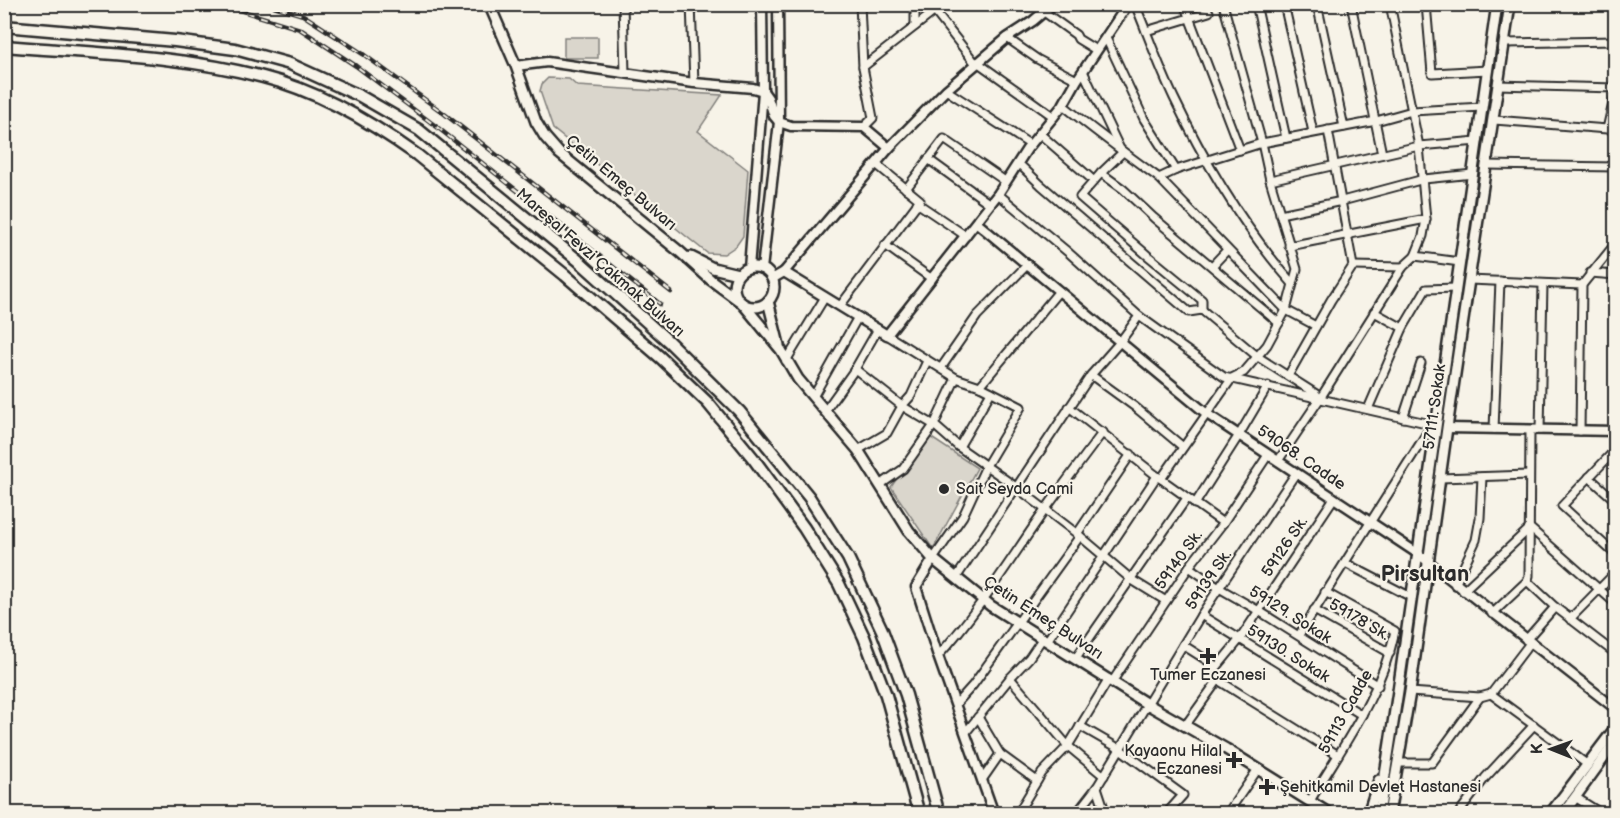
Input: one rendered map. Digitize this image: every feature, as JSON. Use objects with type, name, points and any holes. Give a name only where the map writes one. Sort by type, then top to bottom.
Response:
[{"type":"main road","name":"Çetin Emeç Bulvarı","points":[[489,4],[516,66],[536,122],[545,137],[559,153],[740,302],[781,350]]},
{"type":"main road","points":[[1379,813],[1497,4]]},
{"type":"main road","name":"57111. Sokak","points":[[1389,813],[1410,692],[1510,4]]},
{"type":"main road","name":"Mareşal Fevzi Çakmak Bulvarı","points":[[4,26],[175,41],[235,49],[290,64],[360,96],[419,130],[579,261],[668,341],[739,411],[809,497],[848,558],[882,630],[906,695],[939,813]]},
{"type":"main road","name":"Mareşal Fevzi Çakmak Bulvarı","points":[[4,46],[182,61],[264,77],[301,90],[349,111],[400,143],[566,275],[661,358],[708,403],[753,458],[804,528],[839,584],[864,637],[886,695],[919,813]]},
{"type":"main road","name":"Çetin Emeç Bulvarı","points":[[680,252],[713,268],[738,274]]},
{"type":"main road","points":[[749,268],[762,269],[772,279],[774,291],[768,301],[756,307],[740,302],[734,287],[738,274],[749,268]]},
{"type":"main road","name":"Çetin Emeç Bulvarı","points":[[768,301],[786,361],[858,450],[909,531],[933,559],[991,606],[1148,704],[1330,813]]},
{"type":"main road","points":[[1550,813],[1616,728]]},
{"type":"main road","points":[[1563,813],[1616,741]]},
{"type":"main road","points":[[1368,813],[1386,761]]},
{"type":"street","points":[[623,4],[625,74]]},
{"type":"street","points":[[691,4],[694,84]]},
{"type":"street","points":[[749,268],[763,91],[762,4]]},
{"type":"street","points":[[762,269],[779,123],[778,4]]},
{"type":"street","points":[[860,4],[863,67],[873,118],[864,127]]},
{"type":"street","points":[[915,4],[915,26]]},
{"type":"street","points":[[863,67],[944,4]]},
{"type":"street","points":[[772,279],[784,272],[889,148],[946,90],[1007,38],[1053,4]]},
{"type":"street","points":[[887,335],[977,223],[1031,145],[1063,105],[1096,50],[1128,4]]},
{"type":"street","points":[[1135,4],[1173,96],[1206,160],[1269,256],[1292,283]]},
{"type":"street","points":[[1184,4],[1240,150]]},
{"type":"street","points":[[966,732],[1045,640],[1159,477],[1232,378],[1244,372],[1258,357],[1286,310],[1297,269],[1270,180],[1262,143],[1223,4]]},
{"type":"street","points":[[1256,4],[1286,138]]},
{"type":"street","points":[[1284,4],[1313,132]]},
{"type":"street","points":[[1317,4],[1344,127]]},
{"type":"street","points":[[1351,4],[1382,154]]},
{"type":"street","points":[[1278,461],[1403,267],[1415,256],[1423,236],[1426,219],[1424,179],[1390,4]]},
{"type":"street","points":[[1426,4],[1432,73],[1488,70]]},
{"type":"street","points":[[935,12],[977,63],[1054,117]]},
{"type":"street","points":[[1044,12],[1096,50]]},
{"type":"street","points":[[1146,31],[1209,12]]},
{"type":"street","points":[[1007,38],[1044,63],[1077,80]]},
{"type":"street","points":[[1106,38],[1144,119],[1176,170]]},
{"type":"street","points":[[1505,43],[1616,41]]},
{"type":"street","points":[[516,66],[547,62],[694,84],[753,88],[763,91],[779,123],[791,126],[864,127],[889,148]]},
{"type":"street","points":[[1083,71],[1122,150]]},
{"type":"street","points":[[1494,120],[1607,129],[1616,89],[1498,86]]},
{"type":"street","points":[[946,90],[1031,145]]},
{"type":"street","points":[[1063,105],[1108,142],[1160,178],[1286,310],[1316,326]]},
{"type":"street","points":[[1160,178],[1176,170],[1262,143],[1376,121],[1412,111],[1482,107]]},
{"type":"street","points":[[1288,376],[1353,266],[1328,130]]},
{"type":"street","points":[[1040,134],[1094,181]]},
{"type":"street","points":[[906,189],[944,138],[1005,181]]},
{"type":"street","points":[[1270,180],[1419,146],[1478,141]]},
{"type":"street","points":[[1122,150],[1080,197],[1202,300],[1202,310]]},
{"type":"street","points":[[928,159],[990,204]]},
{"type":"street","points":[[1018,163],[1189,312],[1202,310],[1258,357],[1321,397]]},
{"type":"street","points":[[840,306],[920,200],[876,164]]},
{"type":"street","points":[[1487,165],[1616,167]]},
{"type":"street","points":[[1101,173],[1123,189],[1279,323]]},
{"type":"street","points":[[1280,214],[1342,201],[1424,179],[1473,174]]},
{"type":"street","points":[[998,194],[1069,253],[1139,316],[1224,377],[1435,424]]},
{"type":"street","points":[[917,203],[966,236]]},
{"type":"street","points":[[1289,246],[1426,219]]},
{"type":"street","name":"59068. Cadde","points":[[977,223],[1207,414],[1417,554],[1616,709]]},
{"type":"street","points":[[1581,431],[1582,285],[1616,243]]},
{"type":"street","points":[[885,245],[932,279]]},
{"type":"street","points":[[1212,266],[1227,250]]},
{"type":"street","points":[[1415,256],[1460,262]]},
{"type":"street","points":[[941,368],[977,316],[1028,264]]},
{"type":"street","points":[[1353,266],[1403,267]]},
{"type":"street","points":[[784,272],[956,378],[980,386],[1021,407],[986,466],[963,516],[916,587],[994,813]]},
{"type":"street","points":[[1590,273],[1616,275]]},
{"type":"street","points":[[1469,280],[1582,285]]},
{"type":"street","points":[[1494,429],[1500,281]]},
{"type":"street","points":[[1540,430],[1544,284]]},
{"type":"street","points":[[1368,409],[1403,328],[1426,289],[1456,288]]},
{"type":"street","points":[[980,386],[1059,291]]},
{"type":"street","points":[[786,361],[825,297]]},
{"type":"street","points":[[1374,312],[1403,328]]},
{"type":"street","points":[[956,578],[1091,375],[1139,316]]},
{"type":"street","points":[[813,397],[858,317]]},
{"type":"street","points":[[825,411],[855,369],[878,329]]},
{"type":"street","points":[[858,450],[887,433],[902,406],[911,396],[927,361]]},
{"type":"street","points":[[1403,418],[1421,363]]},
{"type":"street","points":[[855,369],[902,406],[934,425],[959,447],[1016,487],[1079,535],[1132,580],[1166,601]]},
{"type":"street","points":[[1091,375],[1135,407],[1183,447]]},
{"type":"street","points":[[880,485],[903,469],[934,425],[956,378]]},
{"type":"street","points":[[1195,504],[1268,386]]},
{"type":"street","points":[[959,447],[991,392]]},
{"type":"street","points":[[1069,407],[1223,523]]},
{"type":"street","points":[[1299,635],[1428,431],[1435,424]]},
{"type":"street","points":[[1447,428],[1616,431]]},
{"type":"street","points":[[1492,614],[1527,581],[1530,568],[1530,430]]},
{"type":"street","points":[[938,656],[984,600],[1045,510],[1103,432]]},
{"type":"street","points":[[1615,451],[1562,506],[1616,555]]},
{"type":"street","points":[[956,704],[973,685],[1079,535],[1131,454]]},
{"type":"street","name":"59140 Sk.","points":[[1014,813],[1019,811],[1037,781],[1068,746],[1110,680],[1189,567],[1223,523],[1268,455]]},
{"type":"street","name":"59139 Sk.","points":[[1076,813],[1097,788],[1201,615],[1296,473]]},
{"type":"street","points":[[1440,478],[1530,475]]},
{"type":"street","points":[[1455,585],[1476,540],[1480,518],[1482,477]]},
{"type":"street","points":[[1589,477],[1616,501]]},
{"type":"street","points":[[1075,659],[1187,498]]},
{"type":"street","name":"59126 Sk.","points":[[1216,666],[1240,639],[1334,498]]},
{"type":"street","points":[[1530,528],[1616,604]]},
{"type":"street","points":[[1463,591],[1530,528]]},
{"type":"street","points":[[1345,563],[1411,597]]},
{"type":"street","name":"59129. Sokak","points":[[1189,567],[1378,686]]},
{"type":"street","points":[[1570,619],[1616,572]]},
{"type":"street","points":[[1527,581],[1556,608],[1616,654]]},
{"type":"street","name":"59113 Cadde","points":[[1310,801],[1378,686],[1395,631],[1325,592]]},
{"type":"street","points":[[1410,692],[1480,697],[1491,694],[1528,642],[1556,608]]},
{"type":"street","name":"59178 Sk.","points":[[1314,610],[1390,653]]},
{"type":"street","name":"59130. Sokak","points":[[1201,615],[1362,714]]},
{"type":"street","points":[[1183,645],[1216,666],[1212,674],[1218,680],[1338,755]]},
{"type":"street","points":[[1010,678],[1068,746],[1104,776]]},
{"type":"street","points":[[1185,726],[1218,680]]},
{"type":"street","points":[[1491,694],[1588,765]]},
{"type":"street","points":[[1398,764],[1432,763],[1480,697]]},
{"type":"street","points":[[978,717],[1000,754],[1037,781]]},
{"type":"street","points":[[1458,813],[1485,778],[1534,725]]},
{"type":"street","points":[[1080,726],[1120,749],[1183,795],[1166,813]]},
{"type":"street","points":[[982,780],[1000,754]]},
{"type":"street","points":[[1227,813],[1258,769]]},
{"type":"street","points":[[1097,788],[1106,813]]},
{"type":"street","points":[[1575,798],[1602,813]]},
{"type":"shaded area","points":[[564,37],[598,37],[598,58],[564,58]]},
{"type":"shaded area","points":[[548,78],[569,79],[577,86],[722,95],[698,131],[748,170],[743,236],[736,246],[724,254],[707,253],[553,129],[540,91],[542,84]]},
{"type":"shaded area","points":[[927,435],[977,468],[933,549],[891,487]]},
{"type":"railway","points":[[220,4],[300,29],[356,66],[437,127],[660,304]]},
{"type":"railway","points":[[267,4],[303,15],[363,54],[442,112],[671,292]]},
{"type":"place","name":"Sait Seyda Cami","points":[[944,489]]},
{"type":"place","name":"Tumer Eczanesi","points":[[1208,656]]},
{"type":"place","name":"Kayaonu Hilal Eczanesi","points":[[1234,760]]},
{"type":"place","name":"Şehitkamil Devlet Hastanesi","points":[[1267,787]]},
{"type":"district","name":"Pirsultan","points":[[1425,574]]}]
